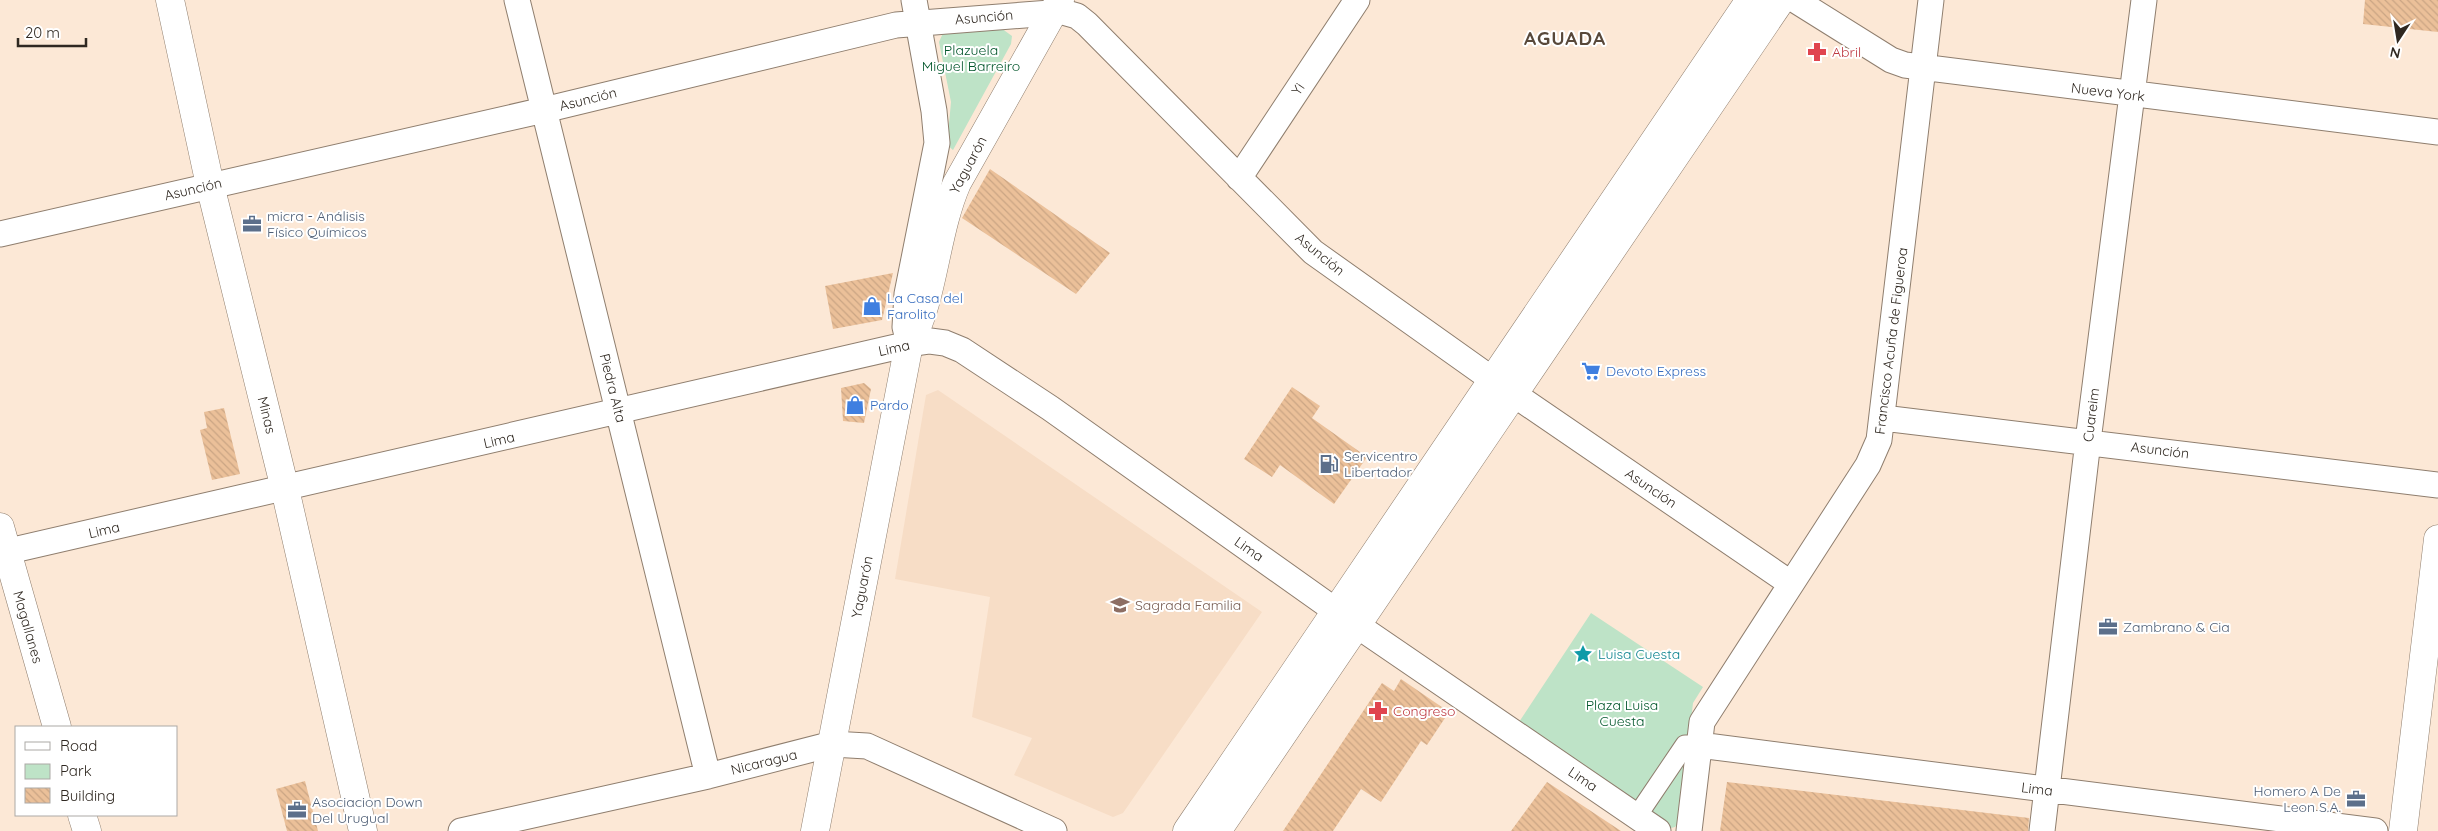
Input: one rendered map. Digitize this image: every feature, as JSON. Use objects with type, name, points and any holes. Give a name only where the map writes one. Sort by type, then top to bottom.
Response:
[{"type":"street","name":"Minas","points":[[170,0],[210,185],[285,489],[363,831]]},
{"type":"street","name":"Piedra Alta","points":[[517,0],[708,776]]},
{"type":"street","name":"Yi","points":[[1239,178],[1357,0]]},
{"type":"street","points":[[1503,387],[1750,0]]},
{"type":"street","points":[[1187,831],[1346,618],[1503,387],[1781,0]]},
{"type":"street","name":"Nueva York","points":[[1795,0],[1891,60],[1923,68],[2438,132]]},
{"type":"street","name":"Francisco Acuña de Figueroa","points":[[1701,734],[1790,582],[1868,465],[1879,440],[1931,0]]},
{"type":"street","name":"Cuareim","points":[[2042,831],[2088,441],[2144,0]]},
{"type":"street","name":"Asunción","points":[[0,234],[544,110],[896,25],[917,11],[1057,5],[1082,18],[1313,252],[1503,387],[1790,582]]},
{"type":"street","name":"Yaguarón","points":[[815,831],[909,344],[919,321],[945,213],[957,183],[1057,5]]},
{"type":"street","name":"Yaguarón","points":[[909,344],[905,326],[907,294],[937,143],[934,111],[917,11]]},
{"type":"street","name":"Lima","points":[[2,544],[285,489],[909,344],[930,341],[945,343],[962,350],[1050,408],[1631,823],[1658,831]]},
{"type":"street","name":"Asunción","points":[[1883,418],[2088,441],[2438,485]]},
{"type":"street","points":[[2403,831],[2438,539]]},
{"type":"street","name":"Magallanes","points":[[2,544],[57,726]]},
{"type":"street","points":[[1216,831],[1346,618]]},
{"type":"street","points":[[1631,823],[1685,745],[1701,734]]},
{"type":"street","points":[[1689,831],[1701,734]]},
{"type":"street","name":"Lima","points":[[1701,734],[2047,790],[2375,831]]},
{"type":"street","name":"Nicaragua","points":[[462,831],[708,776],[832,744],[867,746],[1054,831]]},
{"type":"street","points":[[82,816],[87,831]]},
{"type":"shaded area","name":"Sagrada Familia","points":[[938,390],[1262,612],[1123,813],[1113,817],[1014,775],[1032,738],[972,717],[990,597],[895,579],[926,395]]},
{"type":"green space","name":"Plazuela Miguel Barreiro","points":[[1001,28],[1012,36],[1011,44],[953,150],[947,145],[951,102],[939,42],[943,33]]},
{"type":"green space","name":"Plaza Luisa Cuesta","points":[[1591,613],[1703,687],[1693,703],[1679,823],[1675,827],[1671,828],[1519,722]]},
{"type":"building","points":[[2365,0],[2438,0],[2438,32],[2363,24]]},
{"type":"building","points":[[990,169],[1110,253],[1076,294],[962,218]]},
{"type":"building","points":[[893,273],[882,320],[833,329],[825,286]]},
{"type":"building","name":"Pardo","points":[[864,383],[871,389],[864,423],[843,421],[841,388]]},
{"type":"building","points":[[1292,387],[1320,406],[1312,418],[1367,457],[1334,504],[1280,465],[1272,477],[1244,459]]},
{"type":"building","points":[[224,408],[240,474],[212,480],[200,430],[207,428],[204,412]]},
{"type":"building","points":[[1401,679],[1449,712],[1427,745],[1421,741],[1381,802],[1361,789],[1333,831],[1283,831],[1382,683],[1394,691]]},
{"type":"building","name":"Asociacion Down Del Urugual","points":[[305,781],[318,831],[287,831],[276,789]]},
{"type":"building","points":[[1547,782],[1621,831],[1511,831]]},
{"type":"building","points":[[1727,782],[2029,818],[2028,831],[1720,831]]},
{"type":"place","name":"Abril","points":[[1817,52]]},
{"type":"place","name":"micra - Análisis Físico Químicos","points":[[252,224]]},
{"type":"place","name":"La Casa del Farolito","points":[[872,306]]},
{"type":"place","name":"Devoto Express","points":[[1591,371]]},
{"type":"place","name":"Pardo","points":[[855,405]]},
{"type":"place","name":"Servicentro Libertador","points":[[1329,464]]},
{"type":"place","name":"Sagrada Familia","points":[[1120,605]]},
{"type":"place","name":"Zambrano & Cia","points":[[2108,627]]},
{"type":"place","name":"Luisa Cuesta","points":[[1583,654]]},
{"type":"place","name":"Congreso","points":[[1378,711]]},
{"type":"place","name":"Homero A De Leon S.A.","points":[[2356,799]]},
{"type":"place","name":"Asociacion Down Del Urugual","points":[[297,810]]},
{"type":"district","name":"AGUADA","points":[[1565,38]]}]
